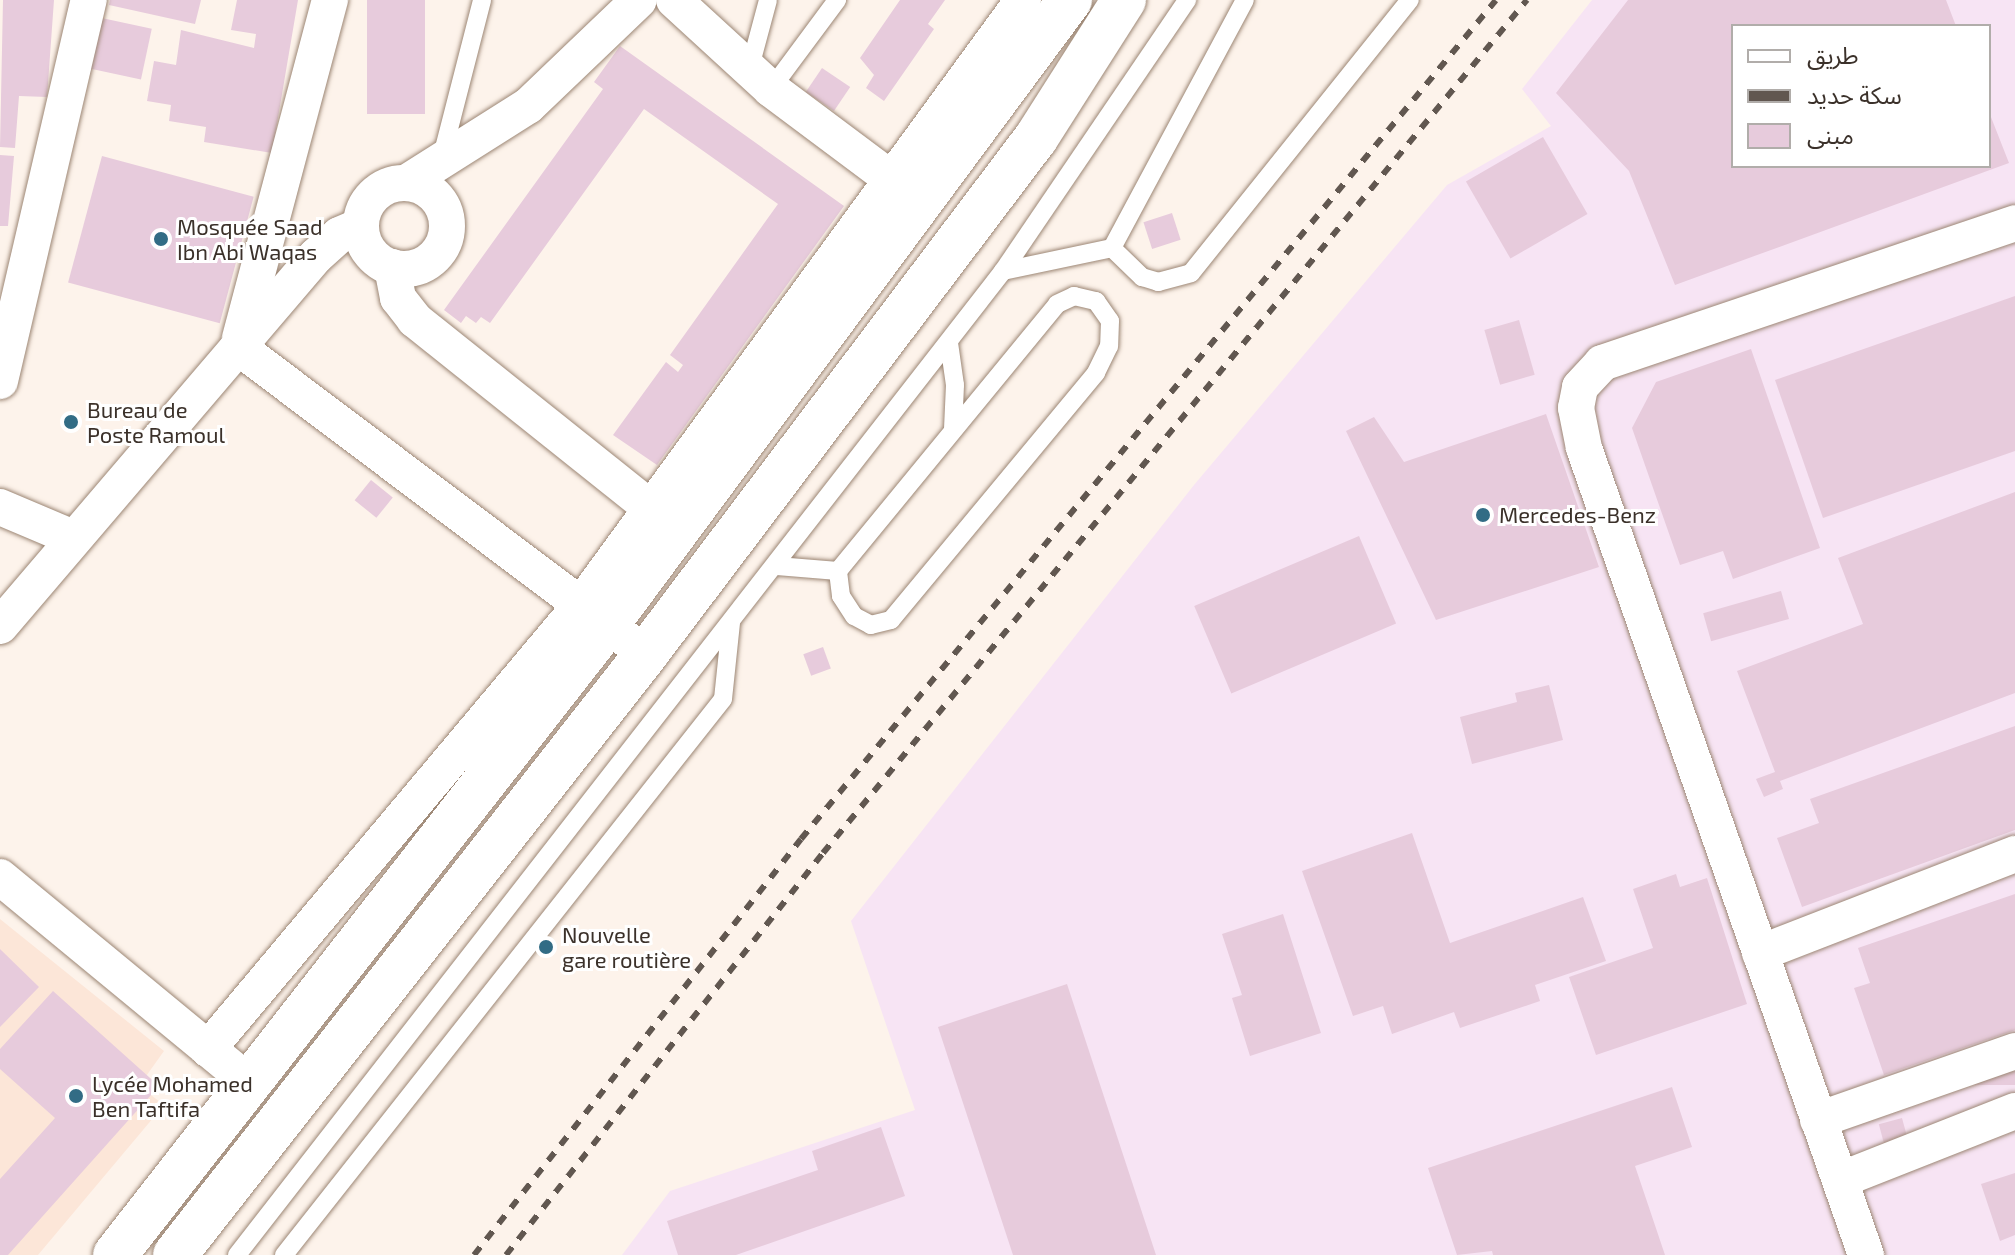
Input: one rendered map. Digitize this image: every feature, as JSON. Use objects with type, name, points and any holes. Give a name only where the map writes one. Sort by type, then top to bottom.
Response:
[{"type":"main road","points":[[115,1255],[250,1083],[908,192],[1070,0]]},
{"type":"main road","points":[[175,1255],[646,654],[1036,138],[1124,0]]},
{"type":"street","points":[[0,381],[89,0]]},
{"type":"street","points":[[238,347],[330,0]]},
{"type":"street","points":[[406,183],[419,185],[441,203],[447,231],[434,257],[422,265],[392,267],[369,253],[360,226],[369,200],[379,191],[406,183],[439,165],[528,106],[639,0]]},
{"type":"street","points":[[674,0],[760,80],[908,192]]},
{"type":"street","points":[[208,1049],[594,616],[652,509],[908,192],[1023,0]]},
{"type":"street","points":[[1866,1255],[1584,448],[1576,408],[1580,387],[1602,363],[2015,223]]},
{"type":"street","points":[[0,626],[71,537],[316,256],[339,235],[360,226]]},
{"type":"street","points":[[392,267],[398,298],[415,320],[652,509]]},
{"type":"street","points":[[238,347],[646,654]]},
{"type":"street","points":[[0,507],[71,537]]},
{"type":"street","points":[[1760,953],[2015,854]]},
{"type":"street","points":[[0,877],[250,1083]]},
{"type":"street","points":[[1818,1120],[2015,1051]]},
{"type":"street","points":[[1840,1180],[2015,1111]]},
{"type":"lane","points":[[439,165],[482,0]]},
{"type":"lane","points":[[760,80],[768,0]]},
{"type":"lane","points":[[760,80],[837,0]]},
{"type":"lane","points":[[237,1255],[949,343],[1003,271],[1187,0]]},
{"type":"lane","points":[[1112,248],[1142,277],[1158,282],[1191,273],[1410,0]]},
{"type":"lane","points":[[1112,248],[1238,2]]},
{"type":"lane","points":[[1003,271],[1112,248]]},
{"type":"lane","points":[[1074,296],[1096,301],[1110,321],[1109,346],[1096,373],[891,620],[871,625],[854,616],[841,596],[838,571],[1057,304],[1074,296]]},
{"type":"lane","points":[[949,343],[955,385],[953,429]]},
{"type":"lane","points":[[777,566],[838,571]]},
{"type":"lane","points":[[284,1255],[723,699],[731,623]]},
{"type":"shaded area","points":[[1592,0],[2015,0],[2015,1255],[622,1255],[670,1191],[915,1110],[851,921],[1194,485],[1447,185],[1551,126],[1522,89]]},
{"type":"shaded area","name":"Lycée Mohamed Ben Taftifa","points":[[0,919],[164,1051],[139,1086],[164,1105],[38,1255],[0,1255]]},
{"type":"building","points":[[3,0],[54,0],[47,97],[19,96],[15,148],[0,147]]},
{"type":"building","points":[[110,0],[201,0],[195,24],[109,5]]},
{"type":"building","points":[[237,0],[298,0],[272,153],[204,142],[206,127],[169,121],[171,105],[147,101],[154,61],[176,65],[181,30],[254,48],[256,34],[231,30]]},
{"type":"building","points":[[367,0],[425,0],[425,114],[367,114]]},
{"type":"building","points":[[900,0],[945,0],[928,24],[934,29],[884,101],[866,88],[874,75],[860,58]]},
{"type":"building","points":[[1628,0],[1946,0],[1955,24],[1731,24],[1731,168],[1991,168],[1991,117],[2009,163],[1675,285],[1629,171],[1556,93]]},
{"type":"building","points":[[97,17],[152,29],[141,80],[86,68]]},
{"type":"building","points":[[620,46],[844,206],[657,465],[613,435],[666,362],[678,372],[683,365],[670,355],[778,204],[644,109],[490,323],[481,317],[476,323],[466,316],[461,323],[444,310],[603,89],[594,82]]},
{"type":"building","points":[[822,68],[850,87],[834,111],[806,92]]},
{"type":"building","points":[[1543,137],[1588,214],[1510,259],[1466,182]]},
{"type":"building","points":[[0,155],[14,156],[8,226],[0,226]]},
{"type":"building","name":"Mosquée Saad Ibn Abi Waqas","points":[[102,156],[254,197],[220,323],[68,283]]},
{"type":"building","points":[[1172,213],[1181,240],[1152,249],[1143,222]]},
{"type":"building","points":[[2015,296],[2015,451],[1823,518],[1775,380]]},
{"type":"building","points":[[1519,320],[1535,375],[1500,385],[1484,330]]},
{"type":"building","points":[[1751,349],[1820,548],[1733,579],[1723,551],[1680,565],[1632,428],[1656,382]]},
{"type":"building","name":"Mercedes-Benz","points":[[1546,414],[1599,567],[1436,620],[1346,431],[1374,417],[1404,462]]},
{"type":"building","points":[[371,480],[393,498],[376,518],[355,500]]},
{"type":"building","points":[[2015,492],[2015,693],[1780,781],[1783,789],[1764,797],[1756,779],[1775,772],[1737,671],[1863,624],[1838,558]]},
{"type":"building","points":[[1359,536],[1396,623],[1231,693],[1194,606]]},
{"type":"building","points":[[1781,591],[1789,619],[1711,641],[1703,613]]},
{"type":"building","points":[[823,647],[831,669],[811,676],[803,654]]},
{"type":"building","points":[[1549,685],[1563,740],[1472,764],[1460,717],[1517,702],[1515,693]]},
{"type":"building","points":[[2015,726],[2015,830],[1802,907],[1777,838],[1819,823],[1810,799]]},
{"type":"building","points":[[1412,833],[1450,943],[1583,897],[1606,961],[1535,985],[1540,1001],[1460,1028],[1454,1012],[1392,1034],[1383,1006],[1353,1016],[1302,871]]},
{"type":"building","points":[[1676,874],[1680,887],[1707,878],[1747,1004],[1596,1055],[1569,977],[1653,948],[1633,889]]},
{"type":"building","points":[[2015,894],[2015,1030],[1884,1075],[1854,988],[1870,983],[1858,948]]},
{"type":"building","points":[[1283,914],[1321,1033],[1250,1056],[1232,998],[1242,995],[1222,934]]},
{"type":"building","points":[[0,949],[39,987],[0,1027]]},
{"type":"building","points":[[1067,984],[1156,1255],[1013,1255],[938,1027]]},
{"type":"building","points":[[53,991],[159,1086],[8,1255],[0,1255],[0,1179],[55,1118],[0,1069],[0,1049]]},
{"type":"building","points":[[1954,1066],[2015,1066],[2015,1085],[1954,1085]]},
{"type":"building","points":[[1672,1087],[1692,1147],[1635,1166],[1665,1255],[1493,1255],[1492,1251],[1457,1255],[1428,1168]]},
{"type":"building","points":[[1902,1118],[1907,1137],[1884,1144],[1879,1124]]},
{"type":"building","points":[[881,1127],[905,1196],[736,1255],[678,1255],[667,1221],[818,1170],[812,1151]]},
{"type":"building","points":[[2015,1173],[2015,1235],[2000,1241],[1981,1184]]},
{"type":"railway","points":[[474,1255],[801,839],[1496,0]]},
{"type":"railway","points":[[506,1255],[823,853],[1527,0]]},
{"type":"place","name":"Mosquée Saad Ibn Abi Waqas","points":[[161,239]]},
{"type":"place","name":"Bureau de Poste Ramoul","points":[[71,422]]},
{"type":"place","name":"Mercedes-Benz","points":[[1483,515]]},
{"type":"place","name":"Nouvelle gare routière","points":[[546,947]]},
{"type":"place","name":"Lycée Mohamed Ben Taftifa","points":[[76,1096]]}]
